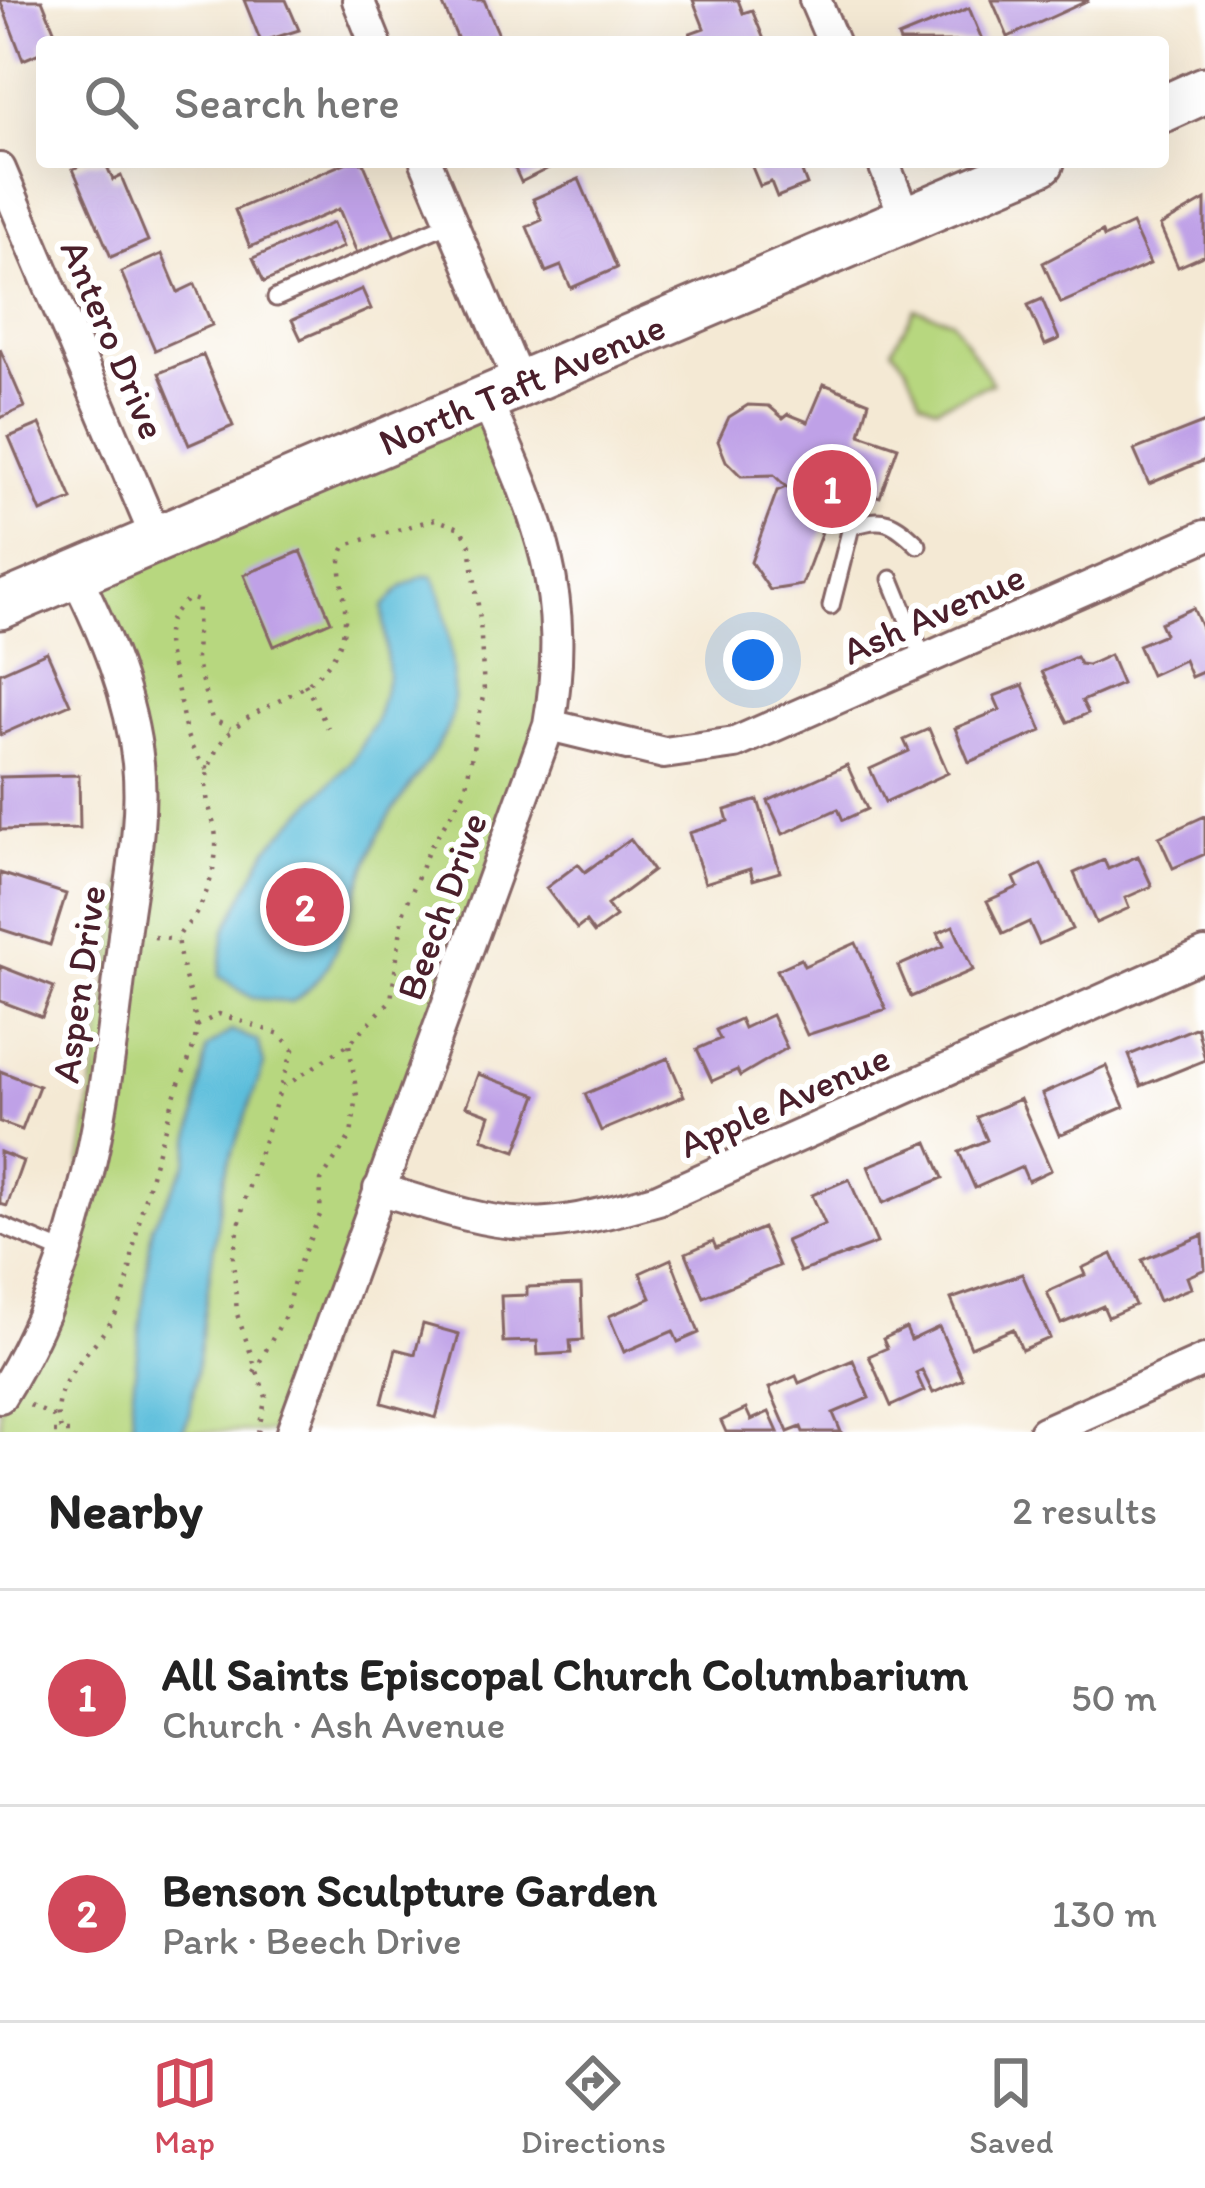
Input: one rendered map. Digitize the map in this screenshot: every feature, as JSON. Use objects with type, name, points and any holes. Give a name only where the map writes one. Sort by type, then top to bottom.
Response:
[{"type":"main road","points":[[1169,106],[1205,90]]},
{"type":"main road","name":"North Taft Avenue","points":[[0,606],[1027,168]]},
{"type":"street","points":[[358,0],[373,36]]},
{"type":"street","points":[[826,3],[832,36]]},
{"type":"street","name":"Beech Drive","points":[[292,1432],[549,725],[557,674],[555,591],[537,516],[452,222],[429,168]]},
{"type":"street","points":[[885,168],[907,220]]},
{"type":"street","name":"Antero Drive","points":[[0,170],[157,540]]},
{"type":"street","name":"Ash Avenue","points":[[549,725],[642,751],[703,750],[735,743],[1205,536]]},
{"type":"street","name":"Aspen Drive","points":[[0,1397],[46,1310],[68,1254],[99,1120],[135,848],[139,769],[117,668],[75,574]]},
{"type":"street","name":"Apple Avenue","points":[[380,1189],[517,1228],[603,1215],[658,1199],[1205,954]]},
{"type":"street","points":[[1043,1432],[1205,1360]]},
{"type":"lane","points":[[276,298],[452,222]]},
{"type":"lane","points":[[832,606],[851,527],[874,517],[895,522],[918,545]]},
{"type":"lane","points":[[891,579],[924,660]]},
{"type":"lane","points":[[0,1225],[68,1254]]},
{"type":"path","points":[[73,1432],[58,1431],[68,1378],[113,1319],[124,1295],[141,1206],[155,1174],[197,1026],[189,976],[177,949],[178,934],[200,908],[216,850],[206,809],[208,769],[232,728],[249,714],[279,705],[332,659],[346,627],[340,556],[346,545],[435,519],[463,529],[470,545],[484,659],[469,776],[403,914],[391,1000],[350,1044],[285,1086]]},
{"type":"path","points":[[208,769],[189,750],[176,680],[164,646],[171,620],[190,598],[198,601],[196,660],[205,706],[220,726],[232,728]]},
{"type":"path","points":[[305,684],[328,728]]},
{"type":"path","points":[[197,1026],[217,1014],[283,1035],[293,1050],[244,1202],[233,1256],[234,1299],[267,1402],[258,1432]]},
{"type":"path","points":[[254,1372],[285,1316],[297,1269],[320,1215],[320,1181],[351,1135],[357,1081],[350,1044]]},
{"type":"green space","points":[[915,309],[952,320],[992,383],[936,407],[921,400],[907,367],[892,349]]},
{"type":"green space","points":[[486,400],[537,516],[557,674],[292,1432],[0,1432],[0,1397],[68,1254],[139,769],[75,574]]},
{"type":"water","points":[[432,576],[447,623],[453,691],[450,721],[381,831],[325,969],[292,1002],[252,998],[219,976],[225,931],[267,849],[352,761],[376,720],[388,675],[383,607],[402,587]]},
{"type":"water","points":[[231,1031],[258,1041],[264,1065],[224,1175],[190,1415],[182,1432],[133,1432],[132,1398],[152,1226],[187,1163],[207,1048]]},
{"type":"building","points":[[0,0],[42,0],[57,36],[36,36],[36,55],[23,60]]},
{"type":"building","points":[[244,0],[286,0],[299,30],[259,36]]},
{"type":"building","points":[[441,0],[484,0],[499,36],[456,36]]},
{"type":"building","points":[[693,0],[738,0],[743,13],[752,10],[763,36],[691,36],[704,28]]},
{"type":"building","points":[[992,0],[1089,0],[1010,36]]},
{"type":"building","points":[[969,8],[981,36],[900,36]]},
{"type":"building","points":[[108,168],[113,180],[121,176],[148,241],[111,257],[73,169]]},
{"type":"building","points":[[333,168],[366,168],[395,237],[357,253],[339,209],[250,247],[235,210]]},
{"type":"building","points":[[515,168],[549,168],[521,182]]},
{"type":"building","points":[[752,168],[811,168],[802,172],[807,185],[777,197],[771,182],[760,186]]},
{"type":"building","points":[[579,179],[617,268],[571,288],[561,266],[546,272],[527,227],[542,220],[533,199]]},
{"type":"building","points":[[1205,200],[1205,255],[1178,267],[1160,226]]},
{"type":"building","points":[[333,223],[343,247],[264,282],[253,258]]},
{"type":"building","points":[[1132,224],[1150,264],[1061,303],[1043,263],[1102,232],[1104,237]]},
{"type":"building","points":[[162,254],[178,292],[195,284],[212,325],[155,350],[121,272]]},
{"type":"building","points":[[362,289],[371,309],[301,339],[292,320]]},
{"type":"building","points":[[1042,299],[1059,339],[1045,345],[1028,305]]},
{"type":"building","points":[[0,349],[25,407],[0,418]]},
{"type":"building","points":[[203,355],[233,426],[189,445],[159,373]]},
{"type":"building","points":[[824,384],[869,402],[860,434],[898,447],[880,497],[859,491],[850,509],[841,506],[829,513],[802,585],[770,590],[751,562],[777,491],[786,487],[774,475],[741,476],[726,461],[718,441],[729,417],[748,405],[769,406],[783,418],[788,414],[808,422]]},
{"type":"building","points":[[1205,422],[1205,460],[1149,484],[1134,450]]},
{"type":"building","points":[[40,424],[72,499],[41,512],[9,437]]},
{"type":"building","points":[[301,551],[331,621],[274,646],[244,575]]},
{"type":"building","points":[[1193,608],[1205,635],[1205,671],[1191,677],[1184,660],[1151,675],[1138,645],[1165,634],[1160,623]]},
{"type":"building","points":[[47,652],[70,704],[0,735],[0,673]]},
{"type":"building","points":[[1110,655],[1122,684],[1082,701],[1088,713],[1068,722],[1042,672],[1076,657],[1080,664],[1088,665]]},
{"type":"building","points":[[1023,685],[1042,731],[969,762],[955,728],[1000,710],[994,696]]},
{"type":"building","points":[[929,729],[948,773],[885,802],[870,769],[909,751],[904,740]]},
{"type":"building","points":[[847,765],[867,809],[843,820],[838,809],[783,834],[768,801]]},
{"type":"building","points":[[79,775],[80,828],[0,830],[0,777]]},
{"type":"building","points":[[758,800],[780,872],[753,880],[750,869],[705,883],[689,833],[728,821],[725,810]]},
{"type":"building","points":[[1205,816],[1205,854],[1173,868],[1159,837]]},
{"type":"building","points":[[630,839],[653,871],[607,905],[616,917],[594,933],[586,922],[577,929],[546,888],[578,864],[585,872]]},
{"type":"building","points":[[1138,856],[1152,886],[1125,898],[1129,908],[1096,923],[1074,873],[1104,860],[1108,869]]},
{"type":"building","points":[[1041,864],[1072,929],[1039,944],[1029,922],[1003,934],[987,901],[1018,887],[1014,878]]},
{"type":"building","points":[[0,873],[66,894],[50,945],[0,929]]},
{"type":"building","points":[[953,926],[973,970],[911,997],[898,966],[944,946],[938,933]]},
{"type":"building","points":[[856,943],[886,1009],[807,1035],[777,970],[801,959],[804,966]]},
{"type":"building","points":[[0,966],[54,987],[42,1017],[0,1001]]},
{"type":"building","points":[[772,1015],[787,1048],[740,1076],[737,1070],[712,1081],[697,1049],[720,1039],[716,1030],[740,1019],[744,1028]]},
{"type":"building","points":[[1197,1027],[1205,1060],[1141,1086],[1129,1055]]},
{"type":"building","points":[[668,1058],[684,1096],[601,1131],[585,1094]]},
{"type":"building","points":[[1106,1066],[1124,1107],[1059,1135],[1042,1094]]},
{"type":"building","points":[[0,1071],[39,1086],[22,1130],[0,1122]]},
{"type":"building","points":[[478,1074],[537,1095],[516,1151],[482,1139],[490,1115],[466,1106]]},
{"type":"building","points":[[1020,1099],[1051,1170],[1028,1181],[1022,1167],[975,1188],[959,1152],[987,1140],[977,1117]]},
{"type":"building","points":[[928,1142],[943,1178],[883,1203],[868,1166]]},
{"type":"building","points":[[0,1152],[23,1161],[7,1206],[0,1204]]},
{"type":"building","points":[[849,1179],[877,1243],[800,1272],[786,1241],[825,1224],[812,1195]]},
{"type":"building","points":[[763,1228],[779,1266],[704,1297],[686,1253],[713,1241],[716,1248]]},
{"type":"building","points":[[1203,1235],[1205,1269],[1187,1277],[1191,1288],[1159,1301],[1142,1260]]},
{"type":"building","points":[[1112,1254],[1135,1305],[1108,1317],[1103,1306],[1061,1324],[1047,1292],[1085,1275],[1082,1268]]},
{"type":"building","points":[[671,1259],[699,1333],[678,1342],[673,1331],[624,1352],[609,1316],[651,1298],[640,1273]]},
{"type":"building","points":[[1022,1274],[1050,1338],[1022,1350],[1013,1329],[971,1347],[951,1299]]},
{"type":"building","points":[[581,1285],[583,1340],[570,1341],[571,1353],[538,1355],[537,1341],[503,1342],[501,1296],[527,1295],[527,1287]]},
{"type":"building","points":[[423,1324],[459,1334],[436,1418],[382,1403],[396,1349],[415,1354]]},
{"type":"building","points":[[939,1327],[963,1379],[933,1393],[922,1370],[916,1373],[924,1391],[891,1406],[869,1356],[887,1348],[883,1339],[906,1328],[911,1340]]},
{"type":"building","points":[[853,1360],[869,1398],[833,1413],[841,1432],[803,1432],[801,1427],[788,1432],[769,1388],[796,1376],[799,1383]]},
{"type":"building","points":[[746,1409],[751,1420],[769,1412],[778,1432],[726,1432],[721,1421]]},
{"type":"place","name":"All Saints Episcopal Church Columbarium","points":[[832,489]]},
{"type":"place","name":"Benson Sculpture Garden","points":[[305,907]]}]
